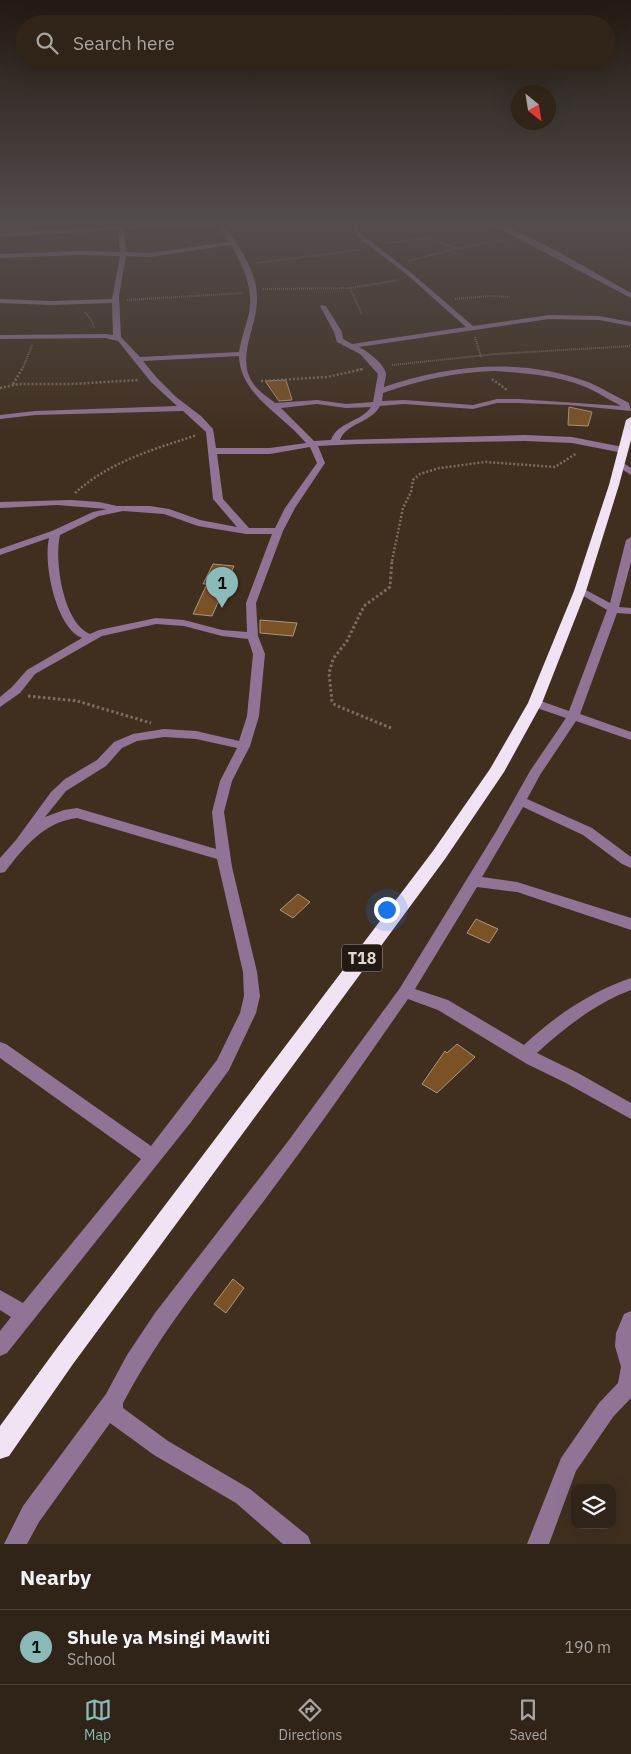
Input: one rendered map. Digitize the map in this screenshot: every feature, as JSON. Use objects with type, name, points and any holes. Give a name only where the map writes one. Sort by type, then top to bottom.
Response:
[{"type":"highway","name":"T18","points":[[0,1447],[77,1340],[439,855],[496,772],[535,702],[580,591],[625,462],[631,420]]},
{"type":"street","points":[[116,294],[116,338]]},
{"type":"street","points":[[0,1346],[185,1117],[223,1064],[248,1013],[252,996],[250,972],[224,856],[218,812],[226,781],[244,746],[253,716],[259,654],[253,636],[251,604],[278,531],[290,508],[321,463],[314,444],[272,406],[248,381],[241,364],[254,301],[253,294]]},
{"type":"street","points":[[433,294],[471,328]]},
{"type":"street","points":[[0,301],[115,301]]},
{"type":"street","points":[[323,306],[338,332],[340,340],[363,352],[382,374],[380,391],[370,414],[338,434],[334,442]]},
{"type":"street","points":[[351,346],[549,317],[599,318],[631,324]]},
{"type":"street","points":[[0,337],[96,335],[123,341],[154,380],[210,431],[212,435],[212,451],[218,498],[246,531]]},
{"type":"street","points":[[138,359],[243,354]]},
{"type":"street","points":[[380,391],[431,375],[481,368],[497,369],[574,380],[593,387],[631,408]]},
{"type":"street","points":[[272,406],[317,402],[351,406],[376,403],[433,403],[473,407],[502,401],[631,408]]},
{"type":"street","points":[[0,416],[185,408]]},
{"type":"street","points":[[212,451],[270,452],[334,442],[525,438],[572,440],[592,444],[625,462]]},
{"type":"street","points":[[0,505],[94,503],[123,508],[150,508],[166,511],[198,523],[246,531],[278,531]]},
{"type":"street","points":[[0,552],[56,533],[96,514],[123,508]]},
{"type":"street","points":[[56,533],[52,541],[59,588],[73,628],[79,634],[89,637]]},
{"type":"street","points":[[15,1544],[31,1514],[113,1401],[129,1369],[162,1320],[295,1146],[405,992],[534,774],[573,717],[613,608],[631,540]]},
{"type":"street","points":[[580,591],[613,608],[631,611]]},
{"type":"street","points":[[4,699],[16,690],[31,672],[89,637],[99,633],[156,621],[184,623],[222,633],[253,636]]},
{"type":"street","points":[[535,702],[631,736]]},
{"type":"street","points":[[22,842],[57,792],[100,764],[115,746],[135,736],[156,732],[172,732],[244,746]]},
{"type":"street","points":[[519,801],[566,819],[598,838],[631,863]]},
{"type":"street","points":[[2,863],[42,823],[63,813],[77,813],[224,856]]},
{"type":"street","points":[[472,881],[517,887],[631,924]]},
{"type":"street","points":[[525,1054],[549,1031],[608,993],[631,984]]},
{"type":"street","points":[[405,992],[443,1005],[525,1054],[572,1078],[631,1112]]},
{"type":"street","points":[[0,1049],[152,1157]]},
{"type":"street","points":[[0,1299],[24,1315]]},
{"type":"street","points":[[538,1544],[568,1465],[606,1410],[627,1388],[631,1367],[625,1346],[626,1333],[631,1320]]},
{"type":"street","points":[[113,1401],[113,1409],[116,1415],[161,1448],[243,1496],[300,1544]]},
{"type":"path","points":[[115,301],[211,294]]},
{"type":"path","points":[[353,294],[362,314]]},
{"type":"path","points":[[440,300],[491,296],[510,297]]},
{"type":"path","points":[[80,302],[92,322],[96,335]]},
{"type":"path","points":[[471,328],[483,361],[497,369]]},
{"type":"path","points":[[12,384],[26,363],[34,337]]},
{"type":"path","points":[[248,381],[320,378],[347,371],[439,359],[631,346]]},
{"type":"path","points":[[481,368],[502,388],[540,402]]},
{"type":"path","points":[[0,388],[12,384],[72,384],[154,380]]},
{"type":"path","points":[[66,503],[83,484],[120,464],[172,443],[210,431]]},
{"type":"path","points":[[391,728],[335,705],[332,701],[329,673],[333,659],[347,641],[364,606],[390,587],[396,540],[403,508],[411,492],[413,480],[420,474],[440,468],[486,462],[555,466],[592,444]]},
{"type":"path","points":[[4,699],[44,696],[77,702],[131,716],[172,732]]},
{"type":"building","points":[[286,380],[292,400],[279,401],[265,381]]},
{"type":"building","points":[[569,407],[592,412],[588,426],[568,425]]},
{"type":"building","points":[[213,564],[234,566],[212,616],[193,614],[207,584],[203,584]]},
{"type":"building","points":[[260,620],[297,623],[293,636],[260,633]]},
{"type":"building","points":[[298,894],[310,902],[293,918],[280,910]]},
{"type":"building","points":[[476,919],[498,929],[489,943],[467,933]]},
{"type":"building","points":[[457,1044],[475,1057],[437,1093],[422,1084],[445,1051],[447,1053]]},
{"type":"building","points":[[233,1279],[244,1288],[226,1313],[214,1304]]},
{"type":"place","name":"Shule ya Msingi Mawiti","points":[[222,608]]}]
